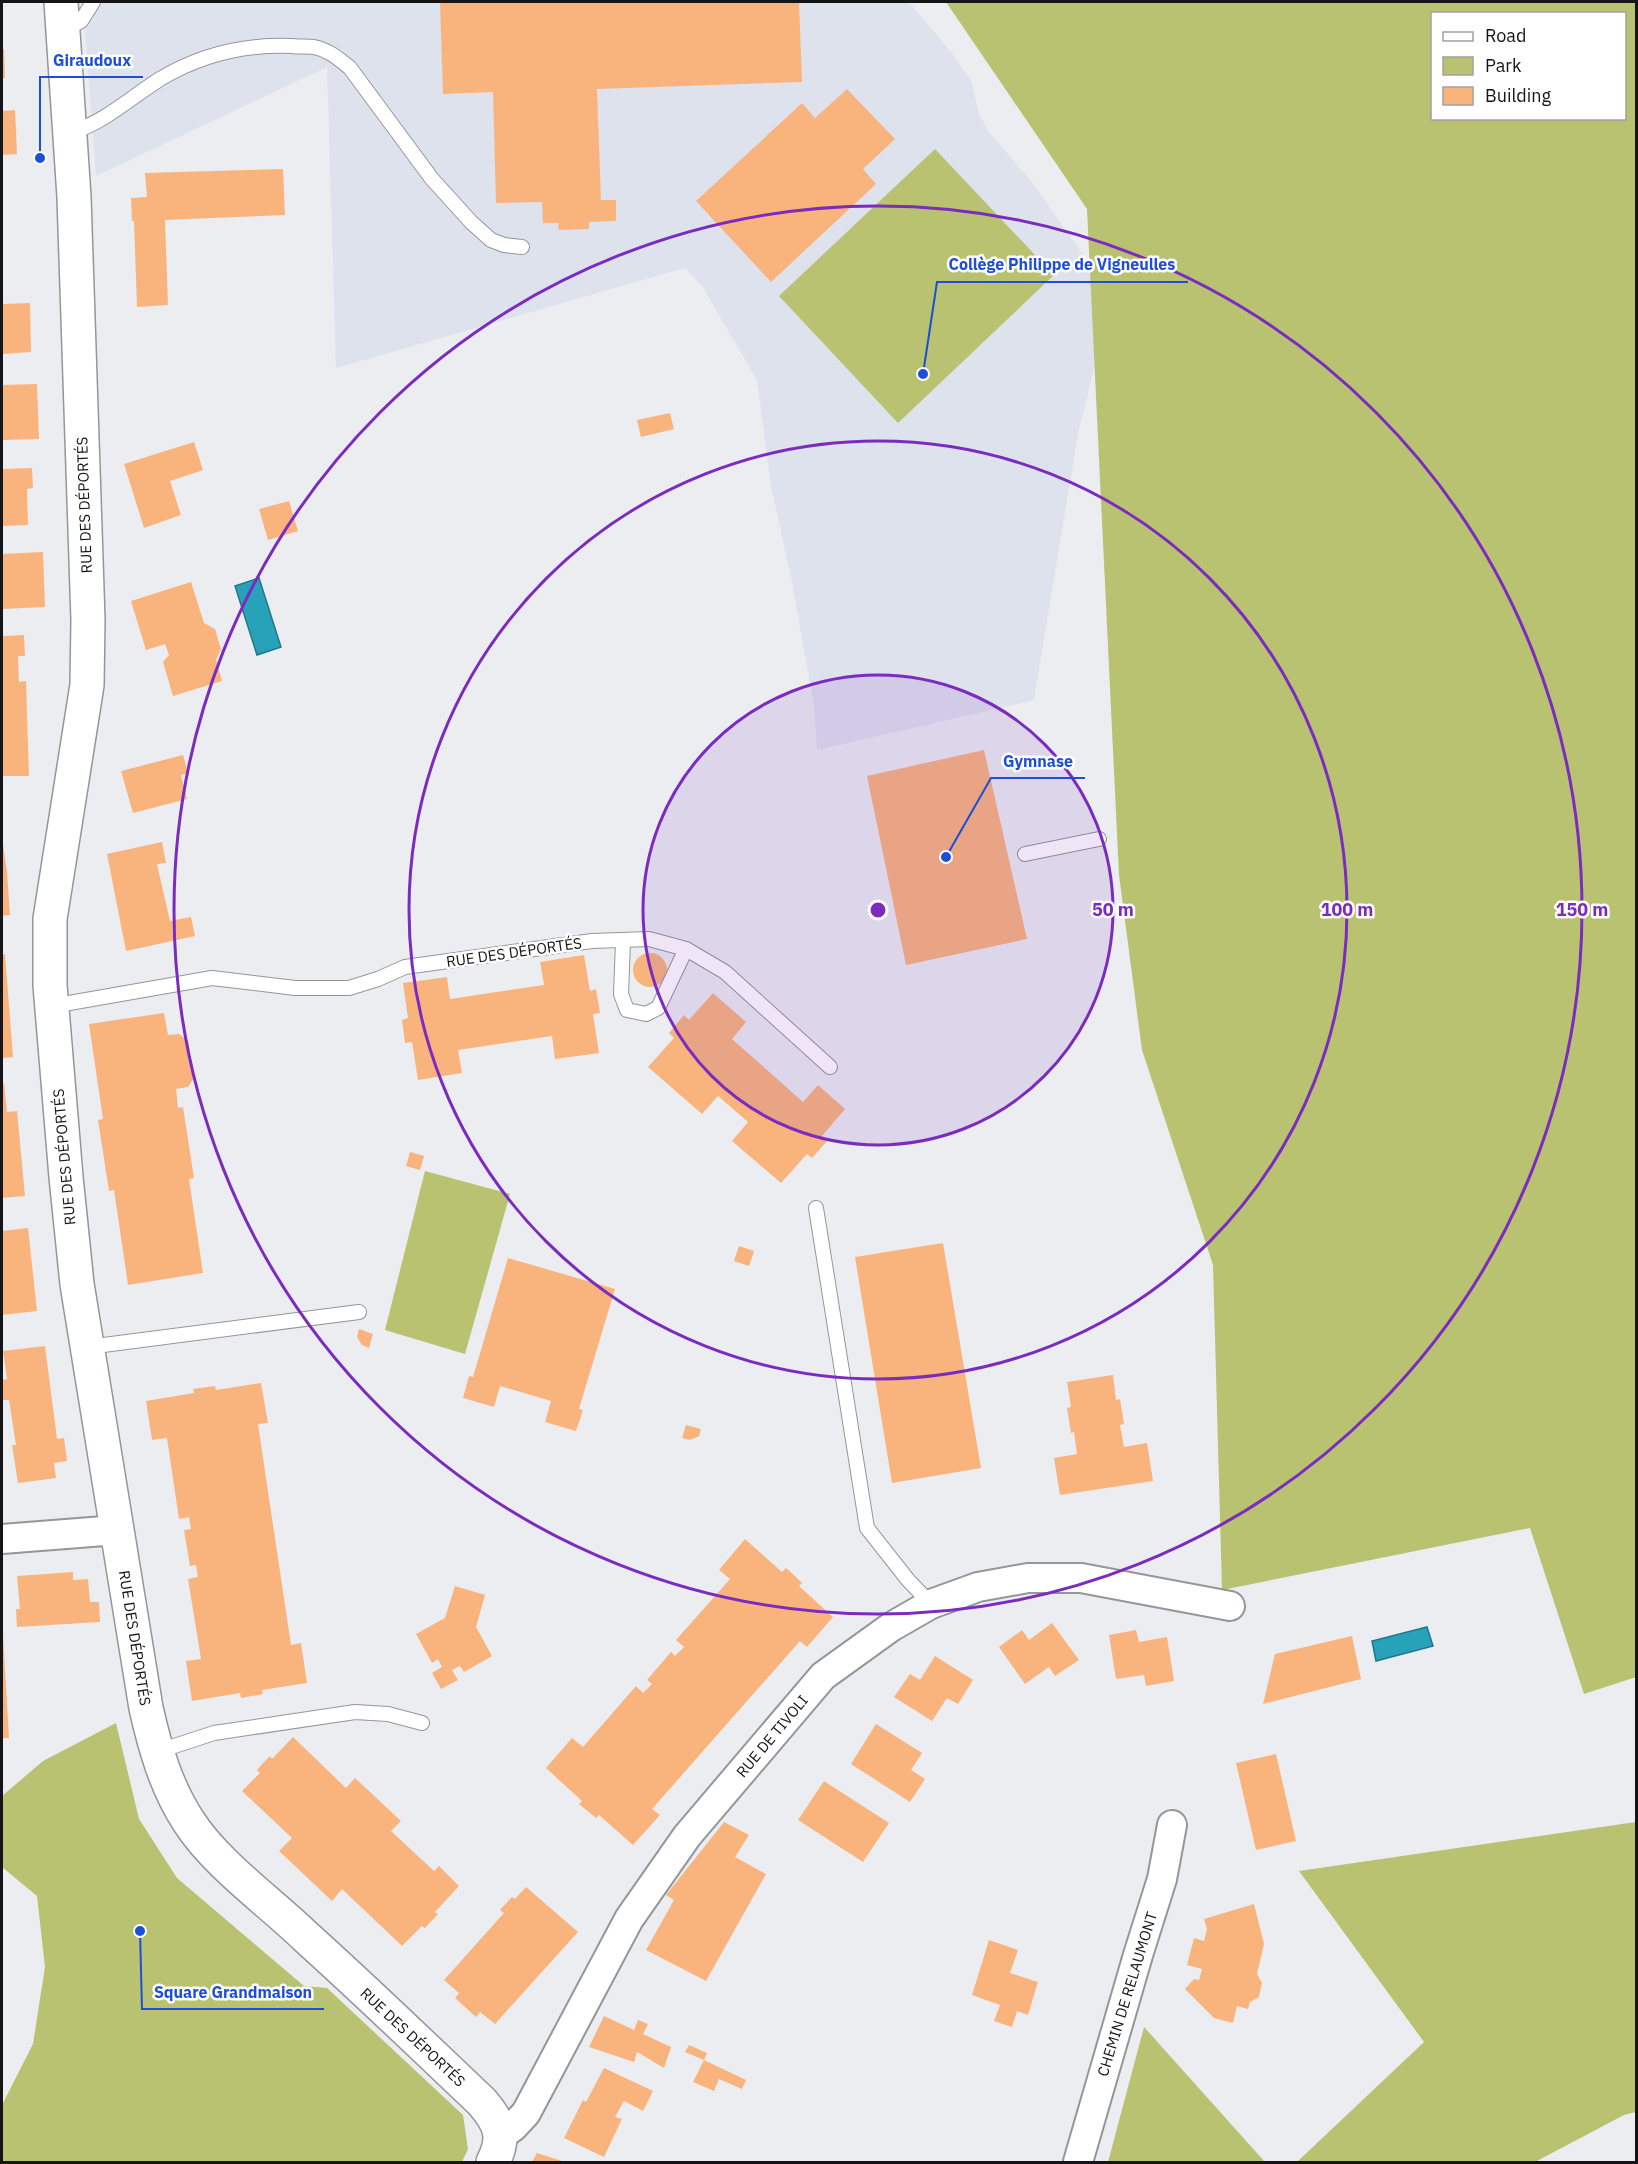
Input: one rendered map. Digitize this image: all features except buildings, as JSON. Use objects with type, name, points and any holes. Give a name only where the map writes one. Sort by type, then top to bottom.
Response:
[{"type":"street","name":"RUE DES DÉPORTÉS","points":[[62,16],[74,197],[88,620],[87,685],[50,919],[52,1006],[77,1284],[146,1708],[156,1752],[170,1787],[190,1823],[215,1855],[307,1937],[482,2102],[497,2123],[497,2149]]},
{"type":"street","points":[[2,1539],[117,1530]]},
{"type":"street","name":"RUE DE TIVOLI","points":[[497,2149],[526,2113],[629,1919],[687,1836],[823,1676],[891,1627],[931,1604],[978,1587],[1028,1578],[1081,1578],[1230,1606]]},
{"type":"street","name":"CHEMIN DE RELAUMONT","points":[[1078,2163],[1162,1879],[1172,1825]]},
{"type":"lane","points":[[62,16],[81,21],[93,2]]},
{"type":"lane","points":[[70,133],[87,128],[108,116],[160,79],[192,62],[235,50],[274,46],[314,47],[334,55],[350,68],[432,178],[471,222],[490,240],[504,245],[522,247]]},
{"type":"lane","points":[[1025,854],[1099,839]]},
{"type":"lane","name":"RUE DES DÉPORTÉS","points":[[52,1006],[212,978],[295,988],[349,988],[405,967],[592,941],[649,939],[686,950],[724,972],[830,1067]]},
{"type":"lane","points":[[623,941],[621,994],[627,1010],[646,1014],[658,1008],[686,950]]},
{"type":"lane","points":[[816,1208],[867,1528],[908,1580],[931,1604]]},
{"type":"lane","points":[[88,1347],[359,1312]]},
{"type":"lane","points":[[156,1752],[214,1733],[355,1712],[388,1713],[422,1723]]},
{"type":"shaded area","points":[[83,2],[909,2],[952,53],[971,81],[979,114],[989,132],[1034,185],[1098,276],[1107,316],[1078,434],[1034,700],[817,750],[814,706],[792,582],[771,486],[757,380],[702,286],[685,268],[336,368],[327,67],[96,176]]},
{"type":"green space","points":[[946,2],[1636,2],[1636,1677],[1584,1694],[1530,1528],[1222,1590],[1213,1265],[1142,1050],[1119,875],[1087,209]]},
{"type":"green space","points":[[935,149],[1054,275],[898,423],[779,296]]},
{"type":"green space","points":[[425,1171],[510,1194],[465,1354],[385,1330]]},
{"type":"green space","points":[[116,1723],[139,1819],[177,1878],[304,1986],[327,1988],[463,2115],[468,2149],[462,2162],[2,2162],[2,2105],[33,2044],[45,1967],[37,1896],[2,1867],[2,1796],[43,1761]]},
{"type":"green space","points":[[1636,1822],[1636,2112],[1624,2115],[1535,2162],[1297,2162],[1424,2042],[1299,1871]]},
{"type":"green space","points":[[1144,2027],[1265,2162],[1108,2162]]},
{"type":"water","points":[[259,578],[281,647],[257,655],[235,586]]},
{"type":"water","points":[[1427,1627],[1433,1646],[1376,1661],[1372,1641]]},
{"type":"place","name":"Giraudoux","points":[[40,158]]},
{"type":"place","name":"Collège Philippe de Vigneulles","points":[[923,374]]},
{"type":"place","name":"Gymnase","points":[[946,857]]},
{"type":"place","name":"Square Grandmaison","points":[[140,1931]]}]
